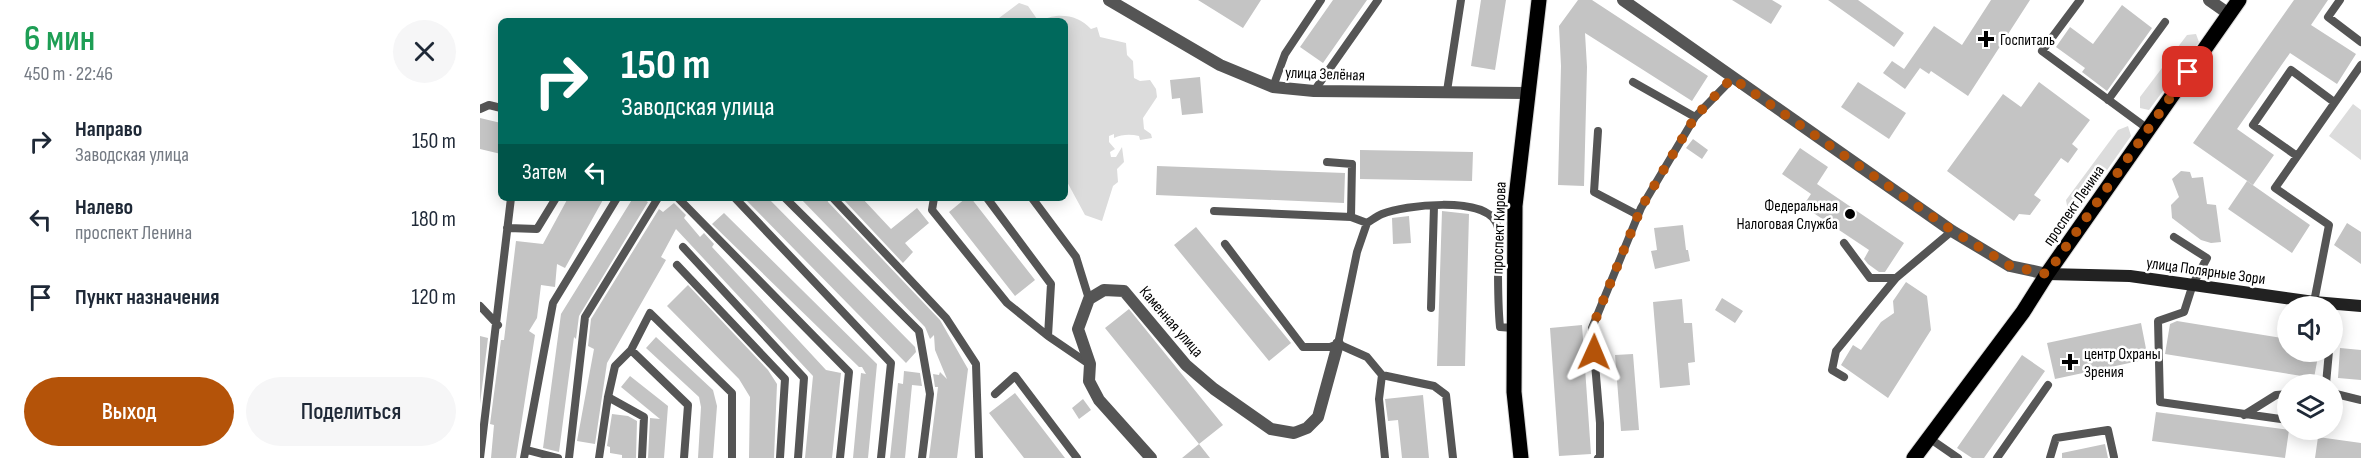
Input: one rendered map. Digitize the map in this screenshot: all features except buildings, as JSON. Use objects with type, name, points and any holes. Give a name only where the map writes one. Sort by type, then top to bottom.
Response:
[{"type":"main road","name":"проспект Кирова","points":[[1521,458],[1514,392],[1515,206],[1539,0]]},
{"type":"main road","name":"проспект Ленина","points":[[1914,458],[2023,312],[2047,274],[2239,0]]},
{"type":"main road","name":"улица Полярные Зори","points":[[2047,274],[2130,276],[2277,298]]},
{"type":"main road","name":"улица Полярные Зори","points":[[2343,305],[2361,306]]},
{"type":"street","name":"улица Зелёная","points":[[1109,0],[1220,65],[1246,78],[1273,87],[1314,91],[1527,93]]},
{"type":"street","points":[[1623,0],[1953,231],[2010,266],[2047,274]]},
{"type":"street","points":[[2209,0],[2229,14]]},
{"type":"street","name":"Каменная улица","points":[[1089,299],[1104,290],[1124,291],[1186,365],[1214,389],[1271,429],[1294,432],[1307,429],[1318,417],[1338,344]]},
{"type":"street","points":[[1089,299],[1078,329],[1090,364],[1089,381],[1099,400],[1150,458]]},
{"type":"lane","points":[[1273,87],[1285,54],[1322,0]]},
{"type":"lane","points":[[1314,91],[1378,0]]},
{"type":"lane","points":[[1447,92],[1461,0]]},
{"type":"lane","points":[[2080,0],[2042,51],[2148,129]]},
{"type":"lane","points":[[2340,0],[2328,17],[2361,42]]},
{"type":"lane","points":[[2108,100],[2166,22]]},
{"type":"lane","points":[[2316,296],[2329,225],[2275,188],[2361,65]]},
{"type":"lane","points":[[2297,156],[2253,125],[2291,70],[2334,102]]},
{"type":"lane","points":[[1598,458],[1600,456],[1600,423],[1592,328],[1638,215],[1695,117],[1732,78]]},
{"type":"lane","points":[[1633,82],[1695,117]]},
{"type":"lane","points":[[480,108],[489,105],[498,107]]},
{"type":"lane","points":[[1598,131],[1594,192],[1638,215]]},
{"type":"lane","points":[[1327,162],[1352,164],[1351,217]]},
{"type":"lane","points":[[480,458],[498,324],[511,201]]},
{"type":"lane","points":[[507,228],[537,229],[554,201]]},
{"type":"lane","points":[[558,458],[526,454],[552,303],[615,201]]},
{"type":"lane","points":[[569,458],[585,318],[656,201]]},
{"type":"lane","points":[[681,201],[849,372],[840,458]]},
{"type":"lane","points":[[738,201],[891,363],[881,458]]},
{"type":"lane","points":[[788,201],[920,331],[930,394],[922,458]]},
{"type":"lane","points":[[836,201],[946,318],[976,364],[979,458]]},
{"type":"lane","points":[[934,201],[932,210],[1007,303],[1048,336],[1090,364]]},
{"type":"lane","points":[[989,201],[1051,284],[1048,336]]},
{"type":"lane","points":[[1034,201],[1076,257],[1089,299]]},
{"type":"lane","points":[[1431,308],[1434,206]]},
{"type":"lane","points":[[1338,344],[1357,252],[1366,223],[1383,213],[1434,206],[1470,206],[1487,212],[1496,222],[1499,237],[1500,327],[1513,328]]},
{"type":"lane","points":[[1214,211],[1351,217],[1366,223]]},
{"type":"lane","points":[[1844,377],[1832,370],[1836,351],[1896,278],[1953,231]]},
{"type":"lane","points":[[2174,237],[2207,258],[2193,284],[2184,312],[2158,321],[2160,402],[2243,416],[2277,419]]},
{"type":"lane","points":[[1844,243],[1870,278],[1896,278]]},
{"type":"lane","points":[[1225,244],[1303,347],[1330,347],[1338,344],[1367,357],[1382,375],[1434,386],[1446,395],[1453,458]]},
{"type":"lane","points":[[683,247],[804,378],[798,458]]},
{"type":"lane","points":[[677,265],[785,379],[780,458]]},
{"type":"lane","points":[[480,306],[498,324]]},
{"type":"lane","points":[[599,458],[615,366],[631,350],[650,313],[732,393],[732,458]]},
{"type":"lane","points":[[631,350],[688,405],[684,458]]},
{"type":"lane","points":[[1382,375],[1379,399],[1384,458]]},
{"type":"lane","points":[[996,394],[1015,376],[1077,458]]},
{"type":"lane","points":[[1996,458],[2049,386]]},
{"type":"lane","points":[[2243,416],[2277,395]]},
{"type":"lane","points":[[2343,396],[2361,400]]},
{"type":"lane","points":[[608,397],[644,417],[642,458]]},
{"type":"lane","points":[[2050,458],[2056,438],[2108,430],[2114,457]]},
{"type":"lane","points":[[1929,438],[1958,458]]},
{"type":"shaded area","points":[[1019,3],[1028,6],[1036,18],[999,18]]},
{"type":"shaded area","points":[[1056,16],[1066,16],[1079,20],[1091,29],[1097,27],[1100,37],[1126,43],[1127,55],[1133,61],[1134,78],[1140,81],[1150,80],[1156,89],[1157,97],[1143,118],[1144,129],[1151,134],[1152,138],[1140,140],[1139,136],[1133,135],[1114,138],[1114,134],[1109,136],[1109,142],[1115,149],[1110,152],[1111,157],[1116,157],[1122,147],[1124,162],[1117,169],[1118,182],[1113,186],[1102,221],[1085,215],[1068,184],[1068,18],[1048,18]]},
{"type":"shaded area","points":[[2196,34],[2199,42],[2149,110],[2140,108],[2140,97],[2187,35]]},
{"type":"shaded area","points":[[2353,104],[2361,110],[2361,160],[2329,136]]},
{"type":"shaded area","points":[[2128,126],[2131,136],[2079,210],[2068,211],[2066,200],[2118,130]]},
{"type":"place","name":"Госпиталь","points":[[1986,39]]},
{"type":"place","name":"Федеральная Налоговая Служба","points":[[1850,214]]},
{"type":"place","name":"центр Охраны Зрения","points":[[2070,362]]},
{"type":"route","points":[[1594,352],[1592,328],[1641,208],[1695,117],[1732,78],[1953,231],[2010,266],[2047,274],[2188,72]]}]
